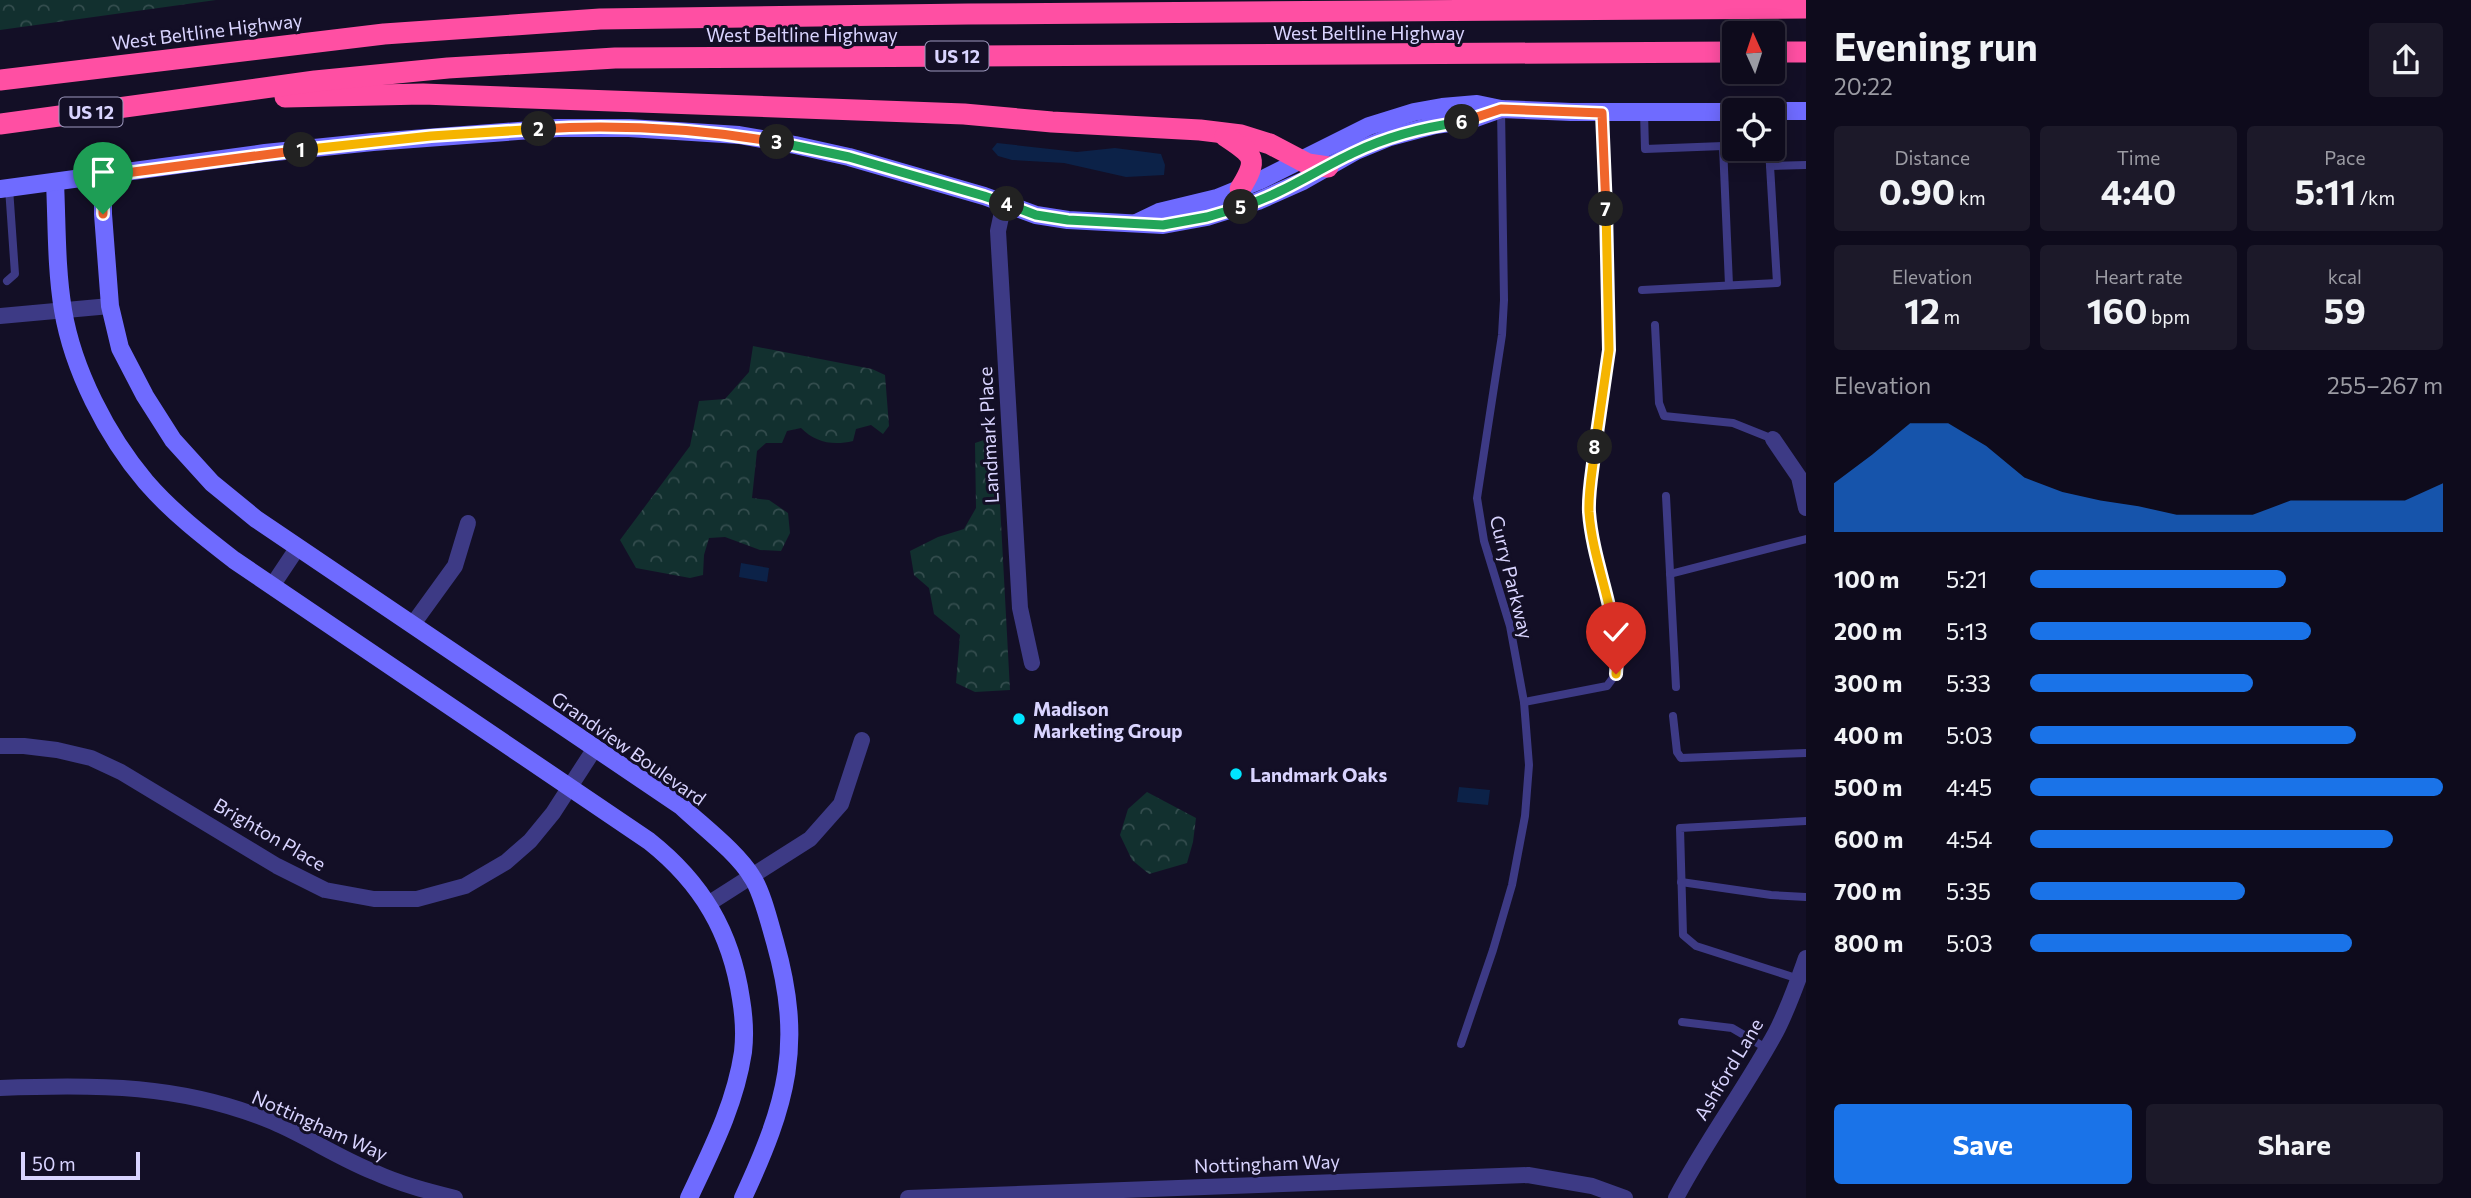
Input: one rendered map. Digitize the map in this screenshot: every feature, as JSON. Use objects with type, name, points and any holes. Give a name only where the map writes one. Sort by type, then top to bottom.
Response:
[{"type":"highway","points":[[1177,12],[1337,0]]},
{"type":"highway","name":"West Beltline Highway","points":[[0,80],[384,34],[575,20],[707,16],[1806,8]]},
{"type":"highway","name":"West Beltline Highway","points":[[0,124],[315,81],[449,68],[615,58],[1722,52]]},
{"type":"highway","points":[[1785,52],[1806,52]]},
{"type":"highway","points":[[181,100],[423,94],[964,114],[1241,135],[1270,145],[1299,161],[1328,167]]},
{"type":"highway","points":[[1220,133],[1248,153],[1252,162],[1252,170],[1240,189]]},
{"type":"street","points":[[1136,223],[1159,212],[1192,205],[1240,189],[1369,126],[1414,112],[1477,104],[1501,109],[1602,113],[1722,112]]},
{"type":"street","points":[[4,189],[265,153],[431,136],[558,128],[629,128],[739,135],[795,145],[908,174],[1036,215],[1068,220],[1163,225],[1207,217],[1258,201],[1303,181],[1356,151],[1390,137],[1435,125],[1470,121],[1501,109]]},
{"type":"street","points":[[1785,111],[1806,111]]},
{"type":"street","name":"Grandview Boulevard","points":[[103,176],[110,306],[120,348],[145,396],[173,440],[212,484],[256,519],[681,806],[753,877],[771,926],[785,977],[790,1018],[790,1051],[780,1106],[766,1149],[743,1198]]},
{"type":"street","points":[[55,182],[63,312],[82,377],[121,449],[146,482],[183,519],[234,560],[649,841],[676,863],[708,904],[721,927],[738,976],[744,1020],[743,1051],[721,1131],[689,1198]]},
{"type":"street","name":"Landmark Place","points":[[1004,203],[998,230],[1016,553],[1020,608],[1032,663]]},
{"type":"street","points":[[0,316],[110,306]]},
{"type":"street","points":[[1773,439],[1799,477],[1806,508]]},
{"type":"street","points":[[413,624],[455,566],[468,523]]},
{"type":"street","points":[[272,586],[298,547]]},
{"type":"street","points":[[708,904],[810,839],[841,804],[862,740]]},
{"type":"street","name":"Brighton Place","points":[[0,746],[57,750],[91,758],[121,772],[277,866],[325,890],[374,899],[417,899],[465,886],[506,862],[530,841],[553,813],[595,748]]},
{"type":"street","name":"Ashford Lane","points":[[1676,1198],[1776,1031],[1806,958]]},
{"type":"street","name":"Nottingham Way","points":[[0,1088],[134,1087],[190,1097],[271,1121],[372,1172],[455,1198]]},
{"type":"street","name":"Nottingham Way","points":[[908,1198],[1528,1175],[1592,1186],[1625,1198]]},
{"type":"lane","name":"Curry Parkway","points":[[1461,1044],[1512,885],[1525,816],[1529,765],[1524,702],[1510,626],[1484,541],[1477,498],[1504,300],[1501,109]]},
{"type":"lane","points":[[1644,112],[1645,149],[1722,146]]},
{"type":"lane","points":[[1524,702],[1607,685],[1616,674],[1618,651],[1589,511],[1594,453],[1609,350],[1602,113]]},
{"type":"lane","points":[[1724,161],[1729,285]]},
{"type":"lane","points":[[1642,290],[1777,283],[1770,161]]},
{"type":"lane","points":[[1770,166],[1806,165]]},
{"type":"lane","points":[[4,189],[15,274],[7,281]]},
{"type":"lane","points":[[1655,325],[1659,403],[1664,416],[1733,423],[1773,439]]},
{"type":"lane","points":[[1666,496],[1676,687]]},
{"type":"lane","points":[[1670,574],[1806,539]]},
{"type":"lane","points":[[1673,716],[1677,751],[1681,758],[1806,753]]},
{"type":"lane","points":[[1799,979],[1696,946],[1683,935],[1680,828],[1806,821]]},
{"type":"lane","points":[[1681,882],[1771,895],[1806,897]]},
{"type":"lane","points":[[1682,1022],[1732,1028],[1766,1048]]},
{"type":"green space","points":[[0,0],[216,0],[0,30]]},
{"type":"green space","points":[[753,346],[872,369],[885,375],[889,426],[883,434],[871,425],[856,429],[853,441],[838,443],[818,440],[801,428],[787,431],[782,443],[766,443],[757,451],[752,498],[769,500],[788,513],[790,533],[781,551],[760,550],[725,537],[709,538],[704,555],[703,575],[690,578],[636,568],[620,540],[690,446],[699,401],[725,399],[749,372]]},
{"type":"green space","points":[[987,439],[997,448],[1010,690],[975,692],[956,683],[960,635],[934,614],[929,588],[914,575],[910,551],[938,537],[964,529],[976,508],[975,443]]},
{"type":"green space","points":[[1147,792],[1196,818],[1187,863],[1149,874],[1132,860],[1120,835],[1128,809]]},
{"type":"water","points":[[997,143],[1077,152],[1115,148],[1161,154],[1165,165],[1164,175],[1126,177],[1064,163],[1012,160],[998,156],[992,149]]},
{"type":"water","points":[[741,563],[769,568],[767,582],[739,577]]},
{"type":"water","points":[[1459,787],[1490,790],[1488,805],[1457,802]]},
{"type":"place","name":"Madison Marketing Group","points":[[1019,719]]},
{"type":"place","name":"Landmark Oaks","points":[[1236,774]]},
{"type":"route","points":[[103,214],[103,176],[265,153],[431,136],[558,128],[629,128],[739,135],[795,145],[849,157],[984,196],[1036,215],[1103,223],[1163,225],[1207,217],[1258,201],[1303,181],[1356,151],[1390,137],[1435,125],[1470,121],[1501,109],[1602,113],[1610,329],[1589,511],[1618,651],[1616,674]]}]
